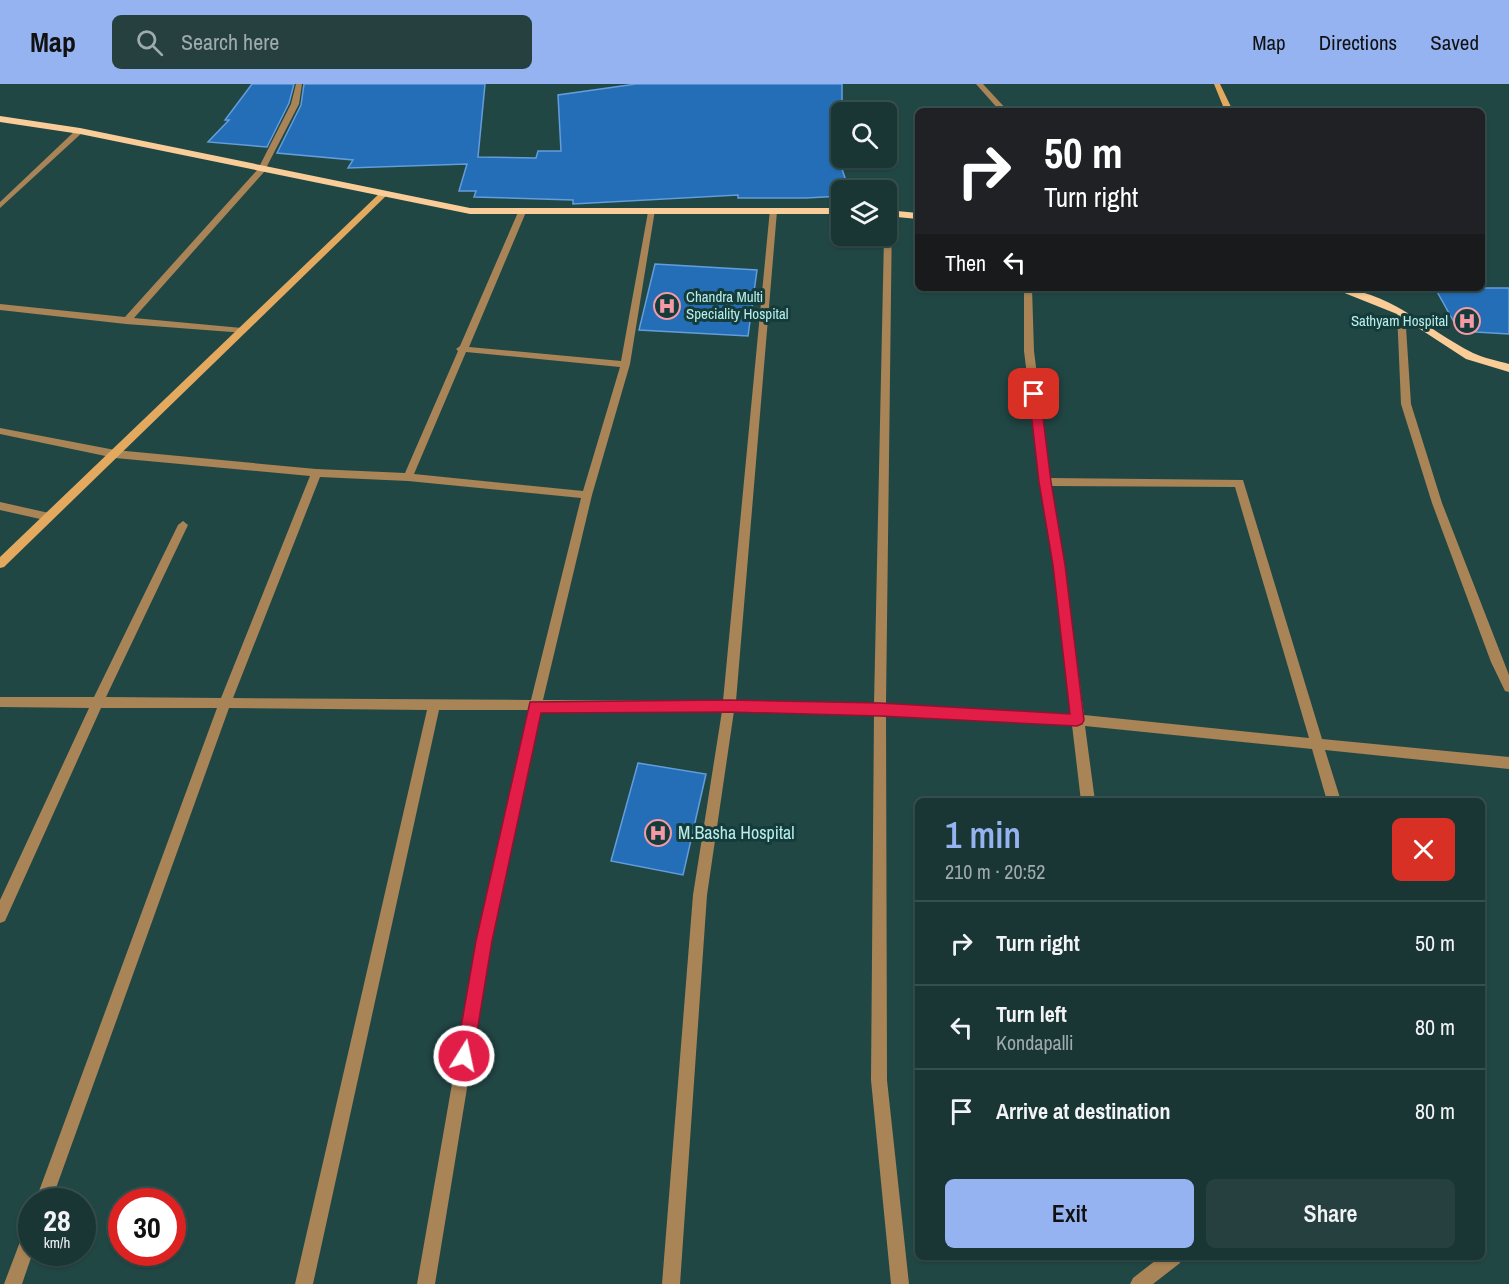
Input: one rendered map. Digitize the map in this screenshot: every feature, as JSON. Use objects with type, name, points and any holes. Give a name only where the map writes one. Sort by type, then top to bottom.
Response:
[{"type":"main road","points":[[0,119],[80,131],[261,170],[470,211],[831,212]]},
{"type":"main road","points":[[897,214],[915,216]]},
{"type":"main road","points":[[1345,291],[1401,312],[1470,356],[1509,368]]},
{"type":"street","points":[[126,321],[261,170],[295,104],[300,84]]},
{"type":"street","points":[[979,84],[1001,108]]},
{"type":"street","points":[[1217,84],[1228,108]]},
{"type":"street","points":[[0,206],[80,131]]},
{"type":"street","points":[[0,564],[385,193]]},
{"type":"street","points":[[671,1284],[700,895],[729,706],[773,211]]},
{"type":"street","points":[[408,477],[461,349],[522,212]]},
{"type":"street","points":[[426,1284],[484,941],[535,707],[587,495],[625,364],[652,212]]},
{"type":"street","points":[[887,246],[880,710],[879,1080],[900,1284]]},
{"type":"street","points":[[1028,291],[1029,351],[1045,482],[1059,565],[1088,798]]},
{"type":"street","points":[[0,307],[242,331]]},
{"type":"street","points":[[1401,312],[1406,404],[1437,503],[1497,662],[1509,687]]},
{"type":"street","points":[[461,349],[625,364]]},
{"type":"street","points":[[0,431],[114,454],[316,473],[408,477],[587,495]]},
{"type":"street","points":[[48,1188],[224,705],[316,473]]},
{"type":"street","points":[[1045,482],[1239,483],[1333,798]]},
{"type":"street","points":[[0,506],[49,517]]},
{"type":"street","points":[[0,916],[98,702],[183,525]]},
{"type":"street","points":[[0,702],[535,707],[729,706],[880,710],[1077,720],[1509,763]]},
{"type":"street","points":[[304,1284],[434,706]]},
{"type":"street","points":[[1139,1284],[1170,1260]]},
{"type":"street","points":[[13,1284],[20,1266]]},
{"type":"building","points":[[252,84],[294,84],[289,103],[267,147],[208,142],[229,120],[225,120]]},
{"type":"building","points":[[304,84],[485,84],[478,157],[536,158],[538,151],[561,151],[558,95],[636,84],[842,84],[842,102],[831,102],[831,168],[842,168],[846,180],[831,180],[831,197],[806,198],[738,198],[738,195],[573,204],[573,200],[474,197],[476,191],[459,191],[467,164],[348,168],[353,160],[277,153],[301,105]]},
{"type":"building","points":[[655,264],[757,270],[748,336],[639,330]]},
{"type":"building","points":[[1485,288],[1509,288],[1509,334],[1459,331],[1437,291],[1485,291]]},
{"type":"building","points":[[638,763],[706,774],[683,875],[611,861]]},
{"type":"place","name":"Chandra Multi Speciality Hospital","points":[[667,306]]},
{"type":"place","name":"Sathyam Hospital","points":[[1467,321]]},
{"type":"place","name":"M.Basha Hospital","points":[[658,833]]},
{"type":"route","points":[[464,1056],[484,941],[535,707],[729,706],[880,710],[1077,720],[1059,565],[1045,482],[1034,394]]}]
